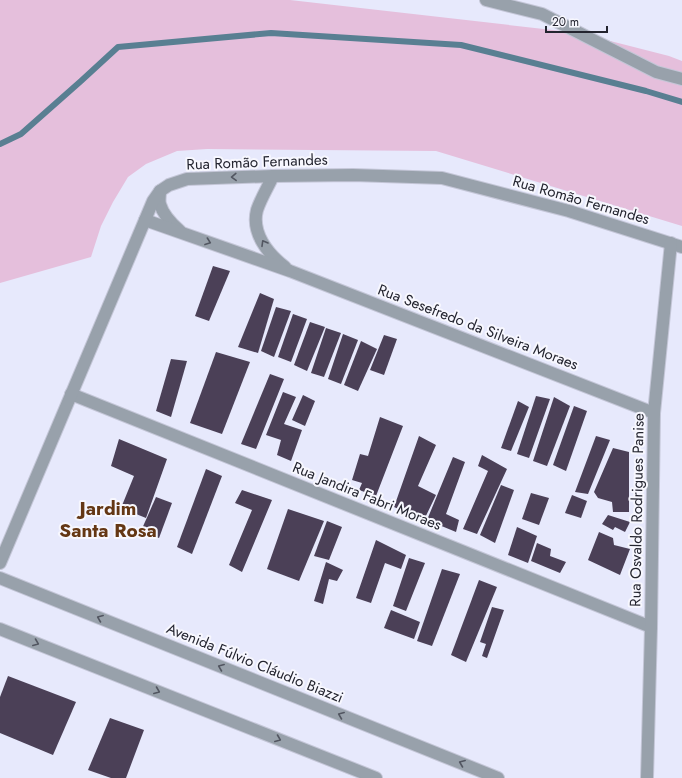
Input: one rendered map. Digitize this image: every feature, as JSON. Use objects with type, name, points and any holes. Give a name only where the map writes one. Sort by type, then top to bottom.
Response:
[{"type":"street","points":[[486,0],[542,14],[656,72],[682,79]]},
{"type":"street","name":"Rua Romão Fernandes","points":[[160,191],[169,185],[187,178],[353,175],[442,178],[569,211],[676,245]]},
{"type":"street","points":[[274,176],[262,199],[256,220],[261,240],[268,251],[290,272]]},
{"type":"street","points":[[0,563],[153,201],[160,191]]},
{"type":"street","points":[[160,191],[160,204],[165,215],[174,226],[183,233]]},
{"type":"street","name":"Rua Sesefredo da Silveira Moraes","points":[[145,220],[290,272],[654,413]]},
{"type":"street","name":"Rua Osvaldo Rodrigues Panise","points":[[647,778],[652,628],[654,413],[676,245]]},
{"type":"street","name":"Rua Jandira Fabri Moraes","points":[[71,394],[652,628]]},
{"type":"street","name":"Avenida Fúlvio Cláudio Biazzi","points":[[0,578],[498,778]]},
{"type":"street","points":[[0,629],[376,778]]},
{"type":"shaded area","points":[[0,0],[290,0],[579,33],[669,56],[682,61],[682,226],[436,151],[207,149],[177,151],[146,164],[128,177],[101,226],[91,257],[0,283]]},
{"type":"building","points":[[213,266],[230,271],[209,321],[195,316]]},
{"type":"building","points":[[260,293],[274,299],[258,353],[238,347]]},
{"type":"building","points":[[276,307],[291,311],[274,357],[261,351]]},
{"type":"building","points":[[293,314],[307,319],[291,362],[278,357]]},
{"type":"building","points":[[310,322],[325,327],[307,371],[294,365]]},
{"type":"building","points":[[326,328],[341,333],[324,377],[311,373]]},
{"type":"building","points":[[343,334],[358,340],[341,384],[328,379]]},
{"type":"building","points":[[384,335],[397,339],[384,375],[370,370]]},
{"type":"building","points":[[361,341],[377,349],[358,391],[344,385]]},
{"type":"building","points":[[216,352],[250,362],[222,434],[190,423]]},
{"type":"building","points":[[171,359],[187,361],[171,417],[156,411]]},
{"type":"building","points":[[270,374],[284,379],[256,449],[241,444]]},
{"type":"building","points":[[283,392],[296,397],[284,424],[302,430],[291,461],[277,455],[281,440],[266,435]]},
{"type":"building","points":[[303,395],[315,401],[305,426],[292,420]]},
{"type":"building","points":[[536,396],[550,399],[529,458],[517,454]]},
{"type":"building","points":[[554,397],[570,406],[547,466],[533,461]]},
{"type":"building","points":[[518,401],[529,407],[511,451],[501,448]]},
{"type":"building","points":[[574,406],[587,411],[566,471],[553,465]]},
{"type":"building","points":[[380,417],[403,426],[376,496],[359,490],[362,483],[352,480],[360,454],[368,456]]},
{"type":"building","points":[[419,436],[436,445],[418,486],[436,495],[424,520],[394,507]]},
{"type":"building","points":[[596,436],[610,440],[588,494],[575,492]]},
{"type":"building","points":[[119,439],[167,459],[146,518],[121,508],[134,476],[111,466]]},
{"type":"building","points":[[613,448],[629,452],[629,512],[613,512],[612,502],[598,498],[594,492]]},
{"type":"building","points":[[482,455],[507,469],[477,534],[463,529],[488,471],[478,466]]},
{"type":"building","points":[[453,457],[465,462],[446,514],[459,520],[456,532],[427,520]]},
{"type":"building","points":[[206,469],[222,476],[192,554],[177,547]]},
{"type":"building","points":[[501,485],[514,490],[495,543],[480,535]]},
{"type":"building","points":[[242,490],[272,500],[242,572],[229,565],[252,510],[235,503]]},
{"type":"building","points":[[531,493],[549,498],[539,525],[522,519]]},
{"type":"building","points":[[572,495],[587,501],[581,518],[565,513]]},
{"type":"building","points":[[156,497],[172,503],[159,538],[141,531]]},
{"type":"building","points":[[288,509],[324,521],[299,581],[267,569]]},
{"type":"building","points":[[608,515],[630,522],[625,532],[615,527],[613,530],[602,524]]},
{"type":"building","points":[[327,521],[342,527],[329,560],[314,556]]},
{"type":"building","points":[[517,527],[537,536],[528,563],[508,555]]},
{"type":"building","points":[[599,532],[613,538],[614,545],[630,549],[620,575],[588,560]]},
{"type":"building","points":[[376,540],[406,555],[401,569],[385,563],[371,603],[356,598]]},
{"type":"building","points":[[537,543],[551,549],[550,556],[566,562],[560,573],[531,561]]},
{"type":"building","points":[[409,558],[425,563],[406,611],[393,606]]},
{"type":"building","points":[[326,562],[343,570],[337,581],[329,579],[323,604],[314,601]]},
{"type":"building","points":[[442,569],[460,574],[432,646],[417,641]]},
{"type":"building","points":[[479,580],[497,587],[466,662],[451,655]]},
{"type":"building","points":[[492,607],[504,610],[487,658],[482,656],[486,644],[480,642]]},
{"type":"building","points":[[391,610],[420,622],[414,639],[384,628]]},
{"type":"building","points":[[8,676],[76,702],[53,755],[0,733],[0,697]]},
{"type":"building","points":[[110,718],[144,730],[126,778],[111,778],[88,770]]},
{"type":"waterway","points":[[0,144],[21,134],[118,47],[271,33],[461,45],[646,91],[682,102]]},
{"type":"district","name":"Jardim Santa Rosa","points":[[108,519]]}]
